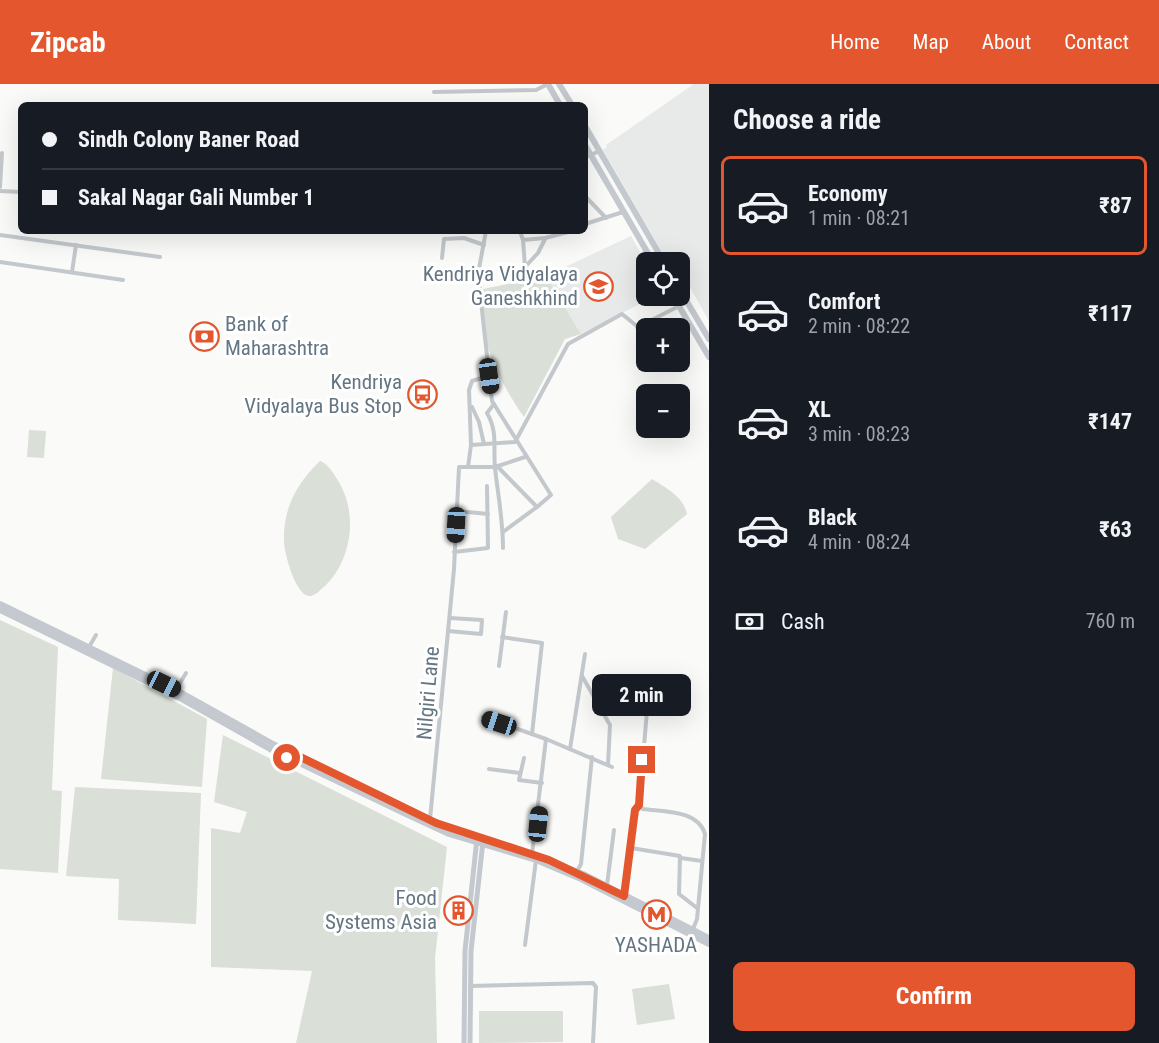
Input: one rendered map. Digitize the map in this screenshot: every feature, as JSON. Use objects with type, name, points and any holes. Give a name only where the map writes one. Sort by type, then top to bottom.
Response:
[{"type":"main road","points":[[548,84],[558,102]]},
{"type":"main road","points":[[559,84],[570,102]]},
{"type":"main road","points":[[588,131],[658,252]]},
{"type":"main road","points":[[588,156],[647,252]]},
{"type":"main road","points":[[679,306],[686,318]]},
{"type":"main road","points":[[689,306],[709,339]]},
{"type":"main road","points":[[690,324],[709,357]]},
{"type":"main road","points":[[0,604],[176,690],[282,752],[480,842]]},
{"type":"main road","points":[[0,610],[178,697],[408,815],[480,842],[534,857],[607,886],[709,938]]},
{"type":"main road","points":[[576,874],[709,944]]},
{"type":"street","points":[[434,92],[536,90],[548,84]]},
{"type":"street","points":[[588,156],[600,151]]},
{"type":"street","points":[[2,153],[0,189],[18,192]]},
{"type":"street","points":[[588,199],[607,218]]},
{"type":"street","points":[[588,223],[623,212]]},
{"type":"street","points":[[485,234],[478,274],[487,365],[494,404],[515,442],[551,495],[503,532]]},
{"type":"street","points":[[521,234],[525,267],[538,253],[545,238]]},
{"type":"street","points":[[523,240],[560,234]]},
{"type":"street","points":[[0,235],[160,257]]},
{"type":"street","points":[[442,258],[444,239],[464,238],[483,245]]},
{"type":"street","points":[[72,273],[76,245]]},
{"type":"street","points":[[0,262],[123,280]]},
{"type":"street","points":[[655,318],[679,306]]},
{"type":"street","points":[[515,442],[568,344],[623,314],[636,326]]},
{"type":"street","points":[[489,376],[471,381],[471,445],[468,467],[496,467],[525,457]]},
{"type":"street","points":[[470,404],[479,422],[484,444]]},
{"type":"street","points":[[494,404],[487,413],[495,430],[503,548]]},
{"type":"street","points":[[471,445],[515,442]]},
{"type":"street","name":"Nilgiri Lane","points":[[430,820],[450,618],[459,467],[468,467]]},
{"type":"street","points":[[496,467],[537,507]]},
{"type":"street","points":[[454,552],[488,548],[487,486]]},
{"type":"street","points":[[457,511],[488,514]]},
{"type":"street","points":[[499,666],[506,612]]},
{"type":"street","points":[[448,631],[481,634],[482,620],[450,618]]},
{"type":"street","points":[[89,648],[96,635]]},
{"type":"street","points":[[502,637],[542,643],[532,734]]},
{"type":"street","points":[[570,749],[585,654]]},
{"type":"street","points":[[176,690],[186,673]]},
{"type":"street","points":[[483,717],[546,739],[610,766],[610,724],[582,676]]},
{"type":"street","points":[[624,896],[635,810],[639,805],[648,699]]},
{"type":"street","points":[[525,945],[546,739]]},
{"type":"street","points":[[524,758],[519,780],[542,783]]},
{"type":"street","points":[[576,874],[581,864],[592,758]]},
{"type":"street","points":[[489,768],[520,773]]},
{"type":"street","points":[[639,805],[643,809],[696,818],[703,826],[705,834],[698,909],[691,930]]},
{"type":"street","points":[[607,886],[614,830]]},
{"type":"street","points":[[464,1043],[480,842]]},
{"type":"street","points":[[631,848],[702,861]]},
{"type":"street","points":[[681,858],[679,894],[698,909]]},
{"type":"street","points":[[468,986],[593,983],[596,987],[593,1043]]},
{"type":"street","points":[[468,986],[470,1043]]},
{"type":"shaded area","points":[[694,84],[709,84],[709,321],[690,288],[690,252],[662,252],[603,150],[607,147],[606,145]]},
{"type":"shaded area","name":"Kendriya Vidyalaya Ganeshkhind","points":[[631,236],[640,252],[636,252],[636,306],[581,334],[546,276]]},
{"type":"shaded area","points":[[546,276],[581,334],[565,339],[524,417],[506,389],[491,357],[482,323],[483,289]]},
{"type":"shaded area","points":[[29,430],[46,431],[44,458],[27,457]]},
{"type":"shaded area","points":[[320,461],[332,471],[346,497],[349,510],[349,538],[341,564],[334,576],[325,586],[310,596],[300,590],[292,573],[285,547],[284,529],[289,507],[298,487]]},
{"type":"shaded area","points":[[652,479],[682,502],[687,514],[645,549],[618,539],[611,517]]},
{"type":"shaded area","points":[[0,620],[58,647],[52,790],[62,791],[58,873],[0,869]]},
{"type":"shaded area","points":[[113,668],[207,719],[202,787],[101,779]]},
{"type":"shaded area","points":[[223,735],[447,847],[435,958],[437,1043],[296,1043],[312,971],[211,967],[211,828],[240,833],[247,812],[214,802]]},
{"type":"shaded area","points":[[75,787],[201,793],[196,924],[118,920],[119,879],[66,876]]},
{"type":"shaded area","points":[[669,984],[675,1019],[637,1025],[632,989]]},
{"type":"shaded area","points":[[479,1011],[563,1011],[563,1042],[479,1043]]},
{"type":"place","name":"Kendriya Vidyalaya Ganeshkhind","points":[[599,286]]},
{"type":"place","name":"Bank of Maharashtra","points":[[204,336]]},
{"type":"place","name":"Kendriya Vidyalaya Bus Stop","points":[[423,394]]},
{"type":"place","name":"Food Systems Asia","points":[[458,910]]},
{"type":"place","name":"YASHADA","points":[[656,914]]},
{"type":"route","points":[[287,758],[280,754],[284,749],[436,823],[549,860],[583,874],[624,896],[635,810],[639,805],[642,760]]}]
